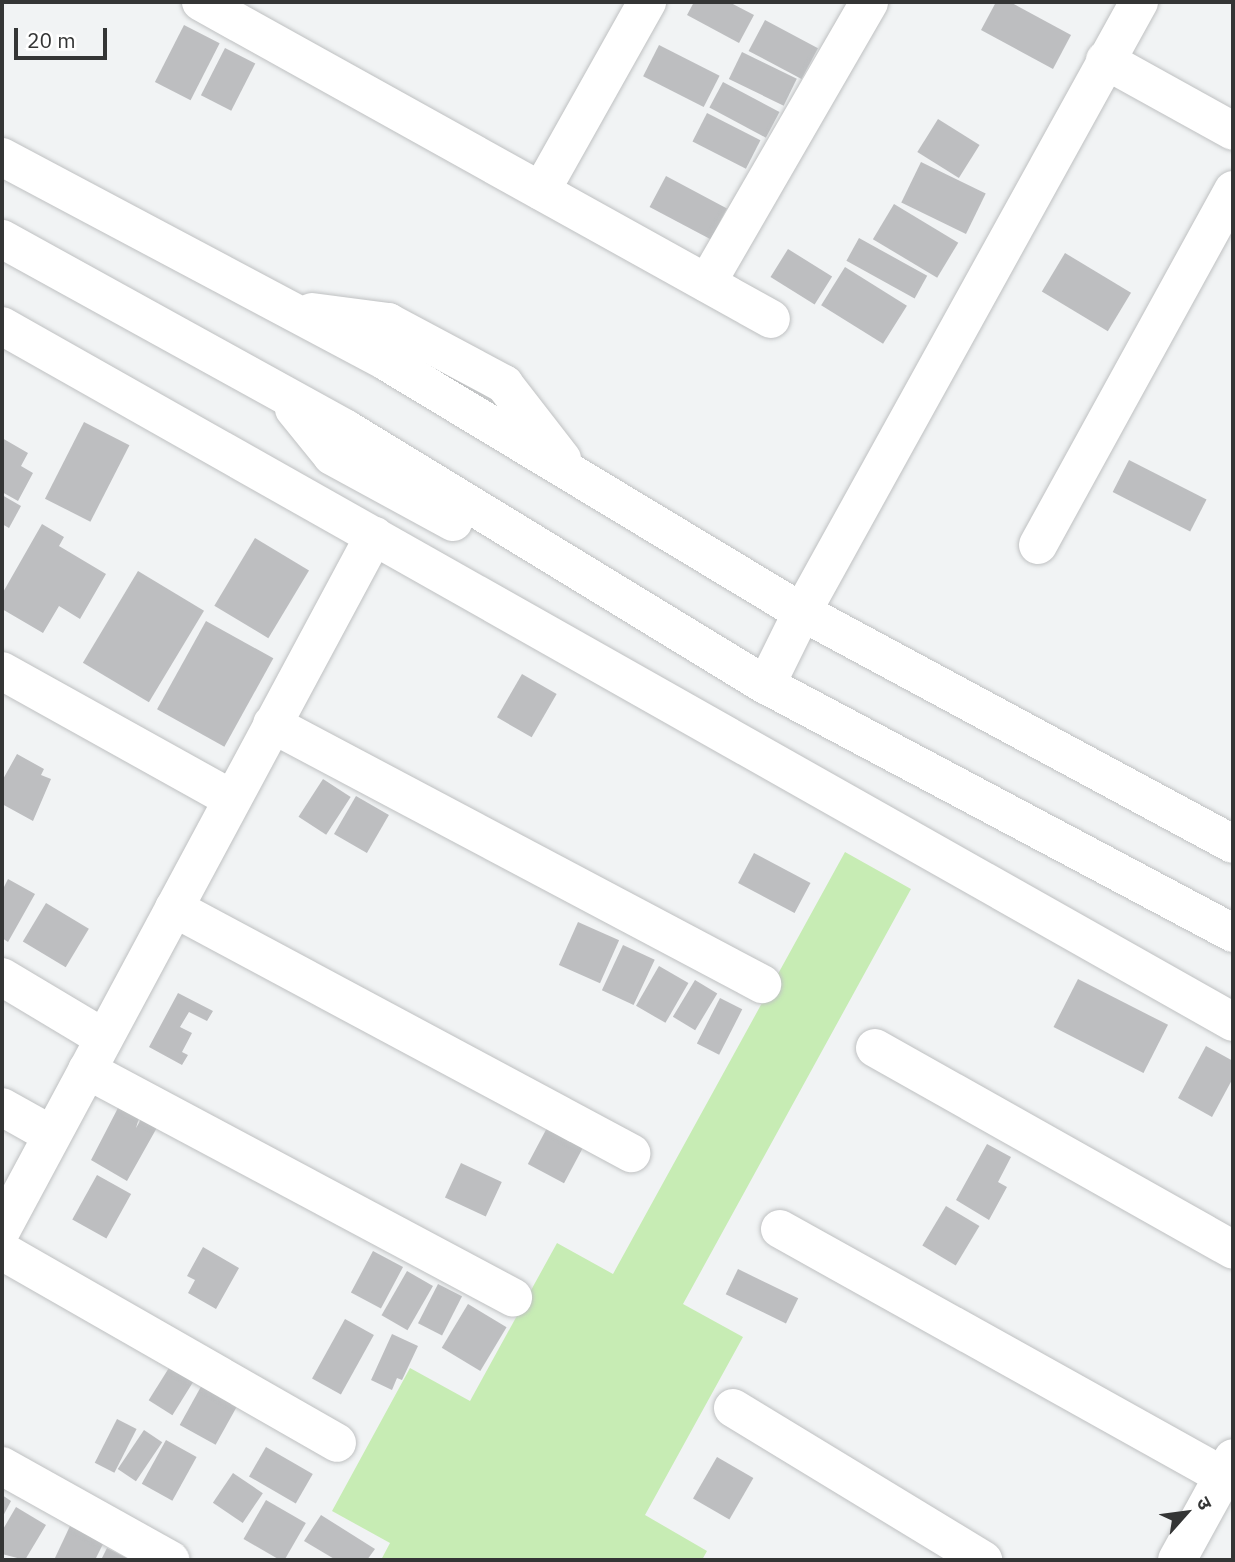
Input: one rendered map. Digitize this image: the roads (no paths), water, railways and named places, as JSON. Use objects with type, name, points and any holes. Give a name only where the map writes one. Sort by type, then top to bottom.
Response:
[{"type":"street","points":[[201,2],[771,319]]},
{"type":"street","points":[[541,191],[647,2]]},
{"type":"street","points":[[707,283],[869,2]]},
{"type":"street","points":[[766,685],[802,612],[1139,2]]},
{"type":"street","points":[[1105,60],[1233,131]]},
{"type":"street","points":[[2,157],[292,310],[802,612],[1233,844]]},
{"type":"street","points":[[1038,545],[1233,190]]},
{"type":"street","points":[[2,239],[279,391],[766,685],[1233,933]]},
{"type":"street","points":[[2,326],[1233,1022]]},
{"type":"street","points":[[2,1229],[374,536]]},
{"type":"street","points":[[2,671],[232,799]]},
{"type":"street","points":[[272,724],[762,984]]},
{"type":"street","points":[[174,908],[631,1153]]},
{"type":"street","points":[[2,977],[96,1054],[513,1297]]},
{"type":"street","points":[[875,1048],[1233,1250]]},
{"type":"street","points":[[2,1107],[52,1135]]},
{"type":"street","points":[[780,1229],[1228,1467],[1177,1560]]},
{"type":"street","points":[[2,1251],[337,1443]]},
{"type":"street","points":[[733,1408],[983,1560]]},
{"type":"street","points":[[2,1466],[170,1560]]}]
